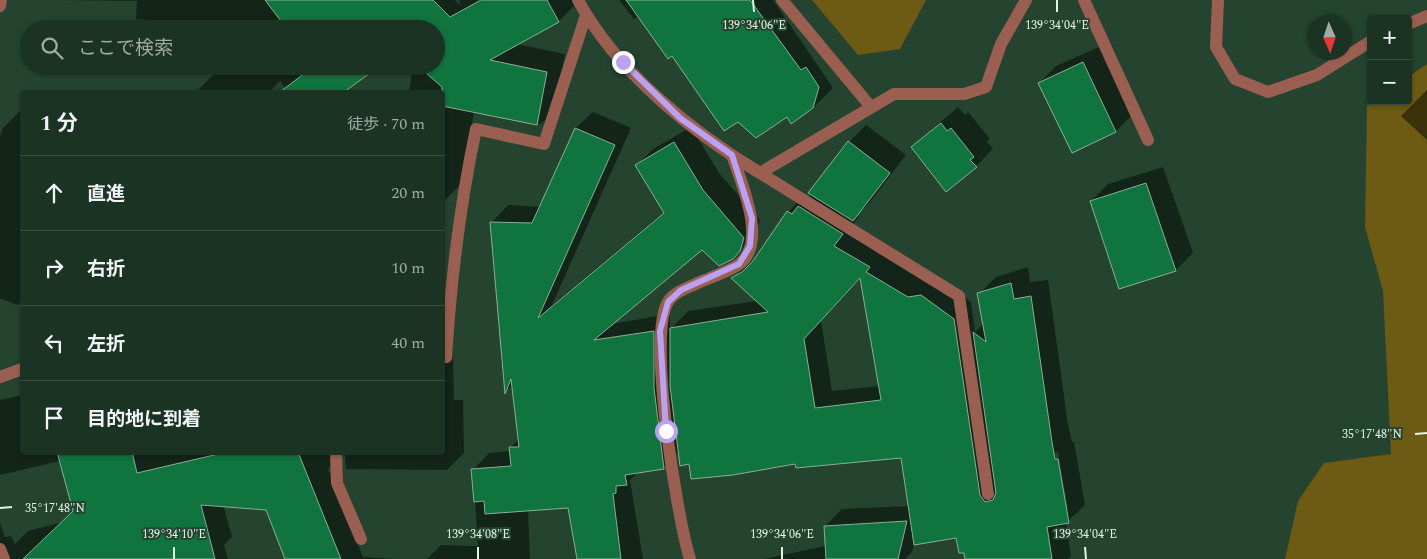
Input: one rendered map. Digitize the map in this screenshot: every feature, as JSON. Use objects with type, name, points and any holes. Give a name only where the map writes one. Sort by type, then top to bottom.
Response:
[{"type":"street","points":[[0,6],[1,0]]},
{"type":"street","points":[[578,0],[586,15],[623,62],[674,112],[732,155],[960,296],[988,494]]},
{"type":"street","points":[[782,0],[871,107]]},
{"type":"street","points":[[760,173],[894,94],[964,94],[986,87],[1001,44],[1026,0]]},
{"type":"street","points":[[1084,0],[1148,140]]},
{"type":"street","points":[[1218,0],[1216,47],[1235,79],[1268,92],[1317,75],[1367,44]]},
{"type":"street","points":[[445,345],[462,194],[476,129],[544,144],[586,15]]},
{"type":"street","points":[[1412,22],[1427,16]]},
{"type":"street","points":[[690,559],[681,529],[666,431],[660,331],[668,302],[681,290],[739,264],[750,246],[752,218],[732,155]]},
{"type":"street","points":[[0,376],[20,370]]},
{"type":"street","points":[[336,455],[337,483],[361,539]]},
{"type":"street","points":[[0,550],[4,559]]},
{"type":"shaded area","points":[[812,0],[926,0],[900,49],[858,55]]},
{"type":"shaded area","points":[[1427,64],[1427,559],[1285,559],[1298,501],[1324,463],[1391,454],[1383,291],[1365,227],[1367,106],[1412,105],[1412,74]]},
{"type":"building","points":[[265,0],[433,0],[450,17],[481,0],[547,0],[559,22],[490,60],[547,72],[537,125],[445,107],[445,90],[442,90],[442,87],[428,75],[445,75],[445,20],[280,20]]},
{"type":"building","points":[[626,0],[750,0],[801,70],[806,67],[819,87],[813,108],[791,124],[787,117],[756,138],[738,122],[724,131],[672,56],[668,59]]},
{"type":"building","points":[[1083,62],[1116,132],[1072,153],[1038,83]]},
{"type":"building","points":[[302,75],[368,75],[347,90],[283,90]]},
{"type":"building","points":[[941,123],[947,131],[951,128],[974,157],[970,160],[977,167],[946,192],[911,147]]},
{"type":"building","points":[[575,128],[615,145],[538,318],[664,213],[635,165],[674,142],[703,190],[744,238],[740,251],[733,259],[719,266],[702,250],[594,340],[654,331],[654,388],[664,469],[625,475],[627,485],[616,486],[616,493],[613,494],[621,559],[577,559],[568,508],[485,514],[484,501],[474,502],[471,469],[511,466],[509,447],[519,447],[511,379],[505,394],[490,222],[532,223]]},
{"type":"building","points":[[848,141],[890,173],[853,221],[808,193]]},
{"type":"building","points":[[1146,183],[1176,271],[1119,289],[1090,201]]},
{"type":"building","points":[[798,206],[843,234],[834,246],[870,267],[866,272],[908,297],[921,295],[954,319],[980,495],[985,502],[993,500],[996,493],[973,332],[986,342],[977,293],[1011,283],[1014,299],[1031,296],[1052,442],[1055,459],[1058,459],[1069,523],[1047,527],[1052,559],[965,559],[964,553],[959,553],[956,538],[914,545],[901,458],[796,468],[795,464],[733,475],[691,479],[689,464],[680,466],[670,386],[670,328],[768,312],[731,278],[742,272],[753,261],[787,211],[792,214]],"holes":[[[860,278],[881,400],[815,408],[804,339]]]},
{"type":"building","points":[[58,455],[133,455],[137,473],[214,455],[299,455],[341,559],[285,559],[266,510],[201,505],[215,559],[23,559],[73,511]]},
{"type":"building","points":[[907,521],[898,559],[826,559],[824,526]]},
{"type":"route","points":[[623,62],[680,118],[732,155],[752,218],[750,246],[739,264],[681,290],[668,302],[660,331],[666,431]]}]
